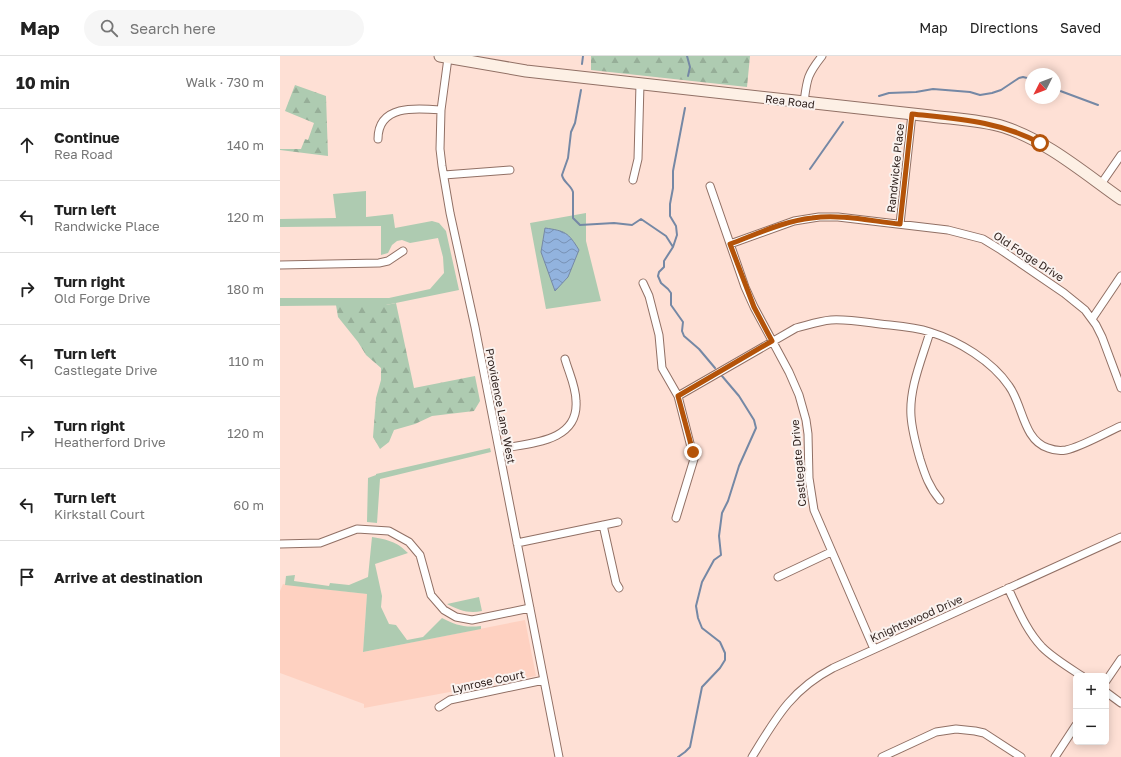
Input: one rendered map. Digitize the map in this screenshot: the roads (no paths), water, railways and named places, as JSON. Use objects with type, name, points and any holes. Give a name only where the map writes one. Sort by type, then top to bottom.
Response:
[{"type":"main road","name":"Rea Road","points":[[444,57],[526,71],[804,102],[895,116],[912,114],[987,124],[1019,133],[1040,143],[1121,199]]},
{"type":"street","points":[[804,102],[807,80],[822,56]]},
{"type":"street","name":"Providence Lane West","points":[[444,57],[440,149],[450,213],[499,449],[559,757]]},
{"type":"street","points":[[632,180],[638,158],[640,84]]},
{"type":"street","points":[[378,139],[378,130],[384,120],[390,115],[402,110],[414,108],[441,110]]},
{"type":"street","name":"Randwicke Place","points":[[900,224],[912,114]]},
{"type":"street","points":[[1101,184],[1121,155]]},
{"type":"street","points":[[444,175],[510,170]]},
{"type":"street","name":"Castlegate Drive","points":[[710,186],[754,307],[795,382],[803,407],[808,434],[811,501],[817,520],[874,649]]},
{"type":"street","name":"Old Forge Drive","points":[[730,244],[777,227],[810,218],[838,217],[948,230],[983,239],[1064,292],[1078,303],[1092,319],[1102,337],[1121,388]]},
{"type":"street","points":[[280,265],[379,263],[388,261],[403,251]]},
{"type":"street","points":[[1092,319],[1121,276]]},
{"type":"street","points":[[643,283],[649,296],[658,330],[662,368],[678,396],[694,459],[676,518]]},
{"type":"street","points":[[678,396],[796,328],[817,322],[832,320],[851,321],[913,328],[930,332],[951,340],[968,350],[1003,377],[1017,400],[1030,433],[1044,446],[1056,450],[1065,450],[1121,426]]},
{"type":"street","points":[[930,332],[914,387],[911,415],[914,436],[927,480],[933,492],[940,500]]},
{"type":"street","points":[[499,449],[550,439],[561,433],[569,425],[575,414],[576,402],[565,359]]},
{"type":"street","points":[[517,543],[618,522]]},
{"type":"street","points":[[603,525],[616,583],[619,588]]},
{"type":"street","points":[[280,544],[320,543],[358,529],[389,531],[409,542],[420,555],[431,595],[444,610],[456,617],[472,620],[530,608]]},
{"type":"street","name":"Knightswood Drive","points":[[755,756],[778,715],[787,703],[804,687],[828,670],[1121,537]]},
{"type":"street","points":[[778,577],[831,552]]},
{"type":"street","points":[[1008,588],[1025,624],[1036,640],[1050,654],[1078,673]]},
{"type":"street","points":[[1109,677],[1121,659]]},
{"type":"street","name":"Lynrose Court","points":[[439,707],[450,700],[544,680]]},
{"type":"street","points":[[1109,694],[1121,702]]},
{"type":"street","points":[[882,757],[936,732],[956,728],[975,730],[984,733],[1021,757]]},
{"type":"street","points":[[1055,757],[1073,730]]},
{"type":"water","points":[[545,228],[565,233],[572,239],[579,250],[568,277],[555,291],[541,252]]},
{"type":"waterway","points":[[582,64],[583,56]]},
{"type":"waterway","points":[[687,56],[690,67],[688,76]]},
{"type":"waterway","points":[[879,96],[889,93],[916,92],[933,89],[970,92],[980,95],[1001,90],[1019,78],[1025,78]]},
{"type":"waterway","points":[[581,90],[575,123],[571,132],[568,158],[562,175],[573,192],[573,218],[580,225],[614,223],[632,225],[641,219],[666,236],[673,247]]},
{"type":"waterway","points":[[1061,91],[1098,105]]},
{"type":"waterway","points":[[685,108],[673,171],[673,188],[670,204],[670,216],[676,226],[677,235],[673,247],[664,261],[664,267],[659,272],[658,276],[661,283],[671,293],[671,305],[683,322],[682,331],[684,336],[699,349],[715,368]]},
{"type":"waterway","points":[[810,169],[843,122]]},
{"type":"waterway","points":[[678,757],[690,747],[702,687],[720,668],[725,660],[725,653],[720,642],[702,628],[698,618],[696,606],[702,582],[714,560],[721,555],[719,536],[722,513],[728,501],[739,466],[756,428],[754,420],[739,396],[722,376]]}]
